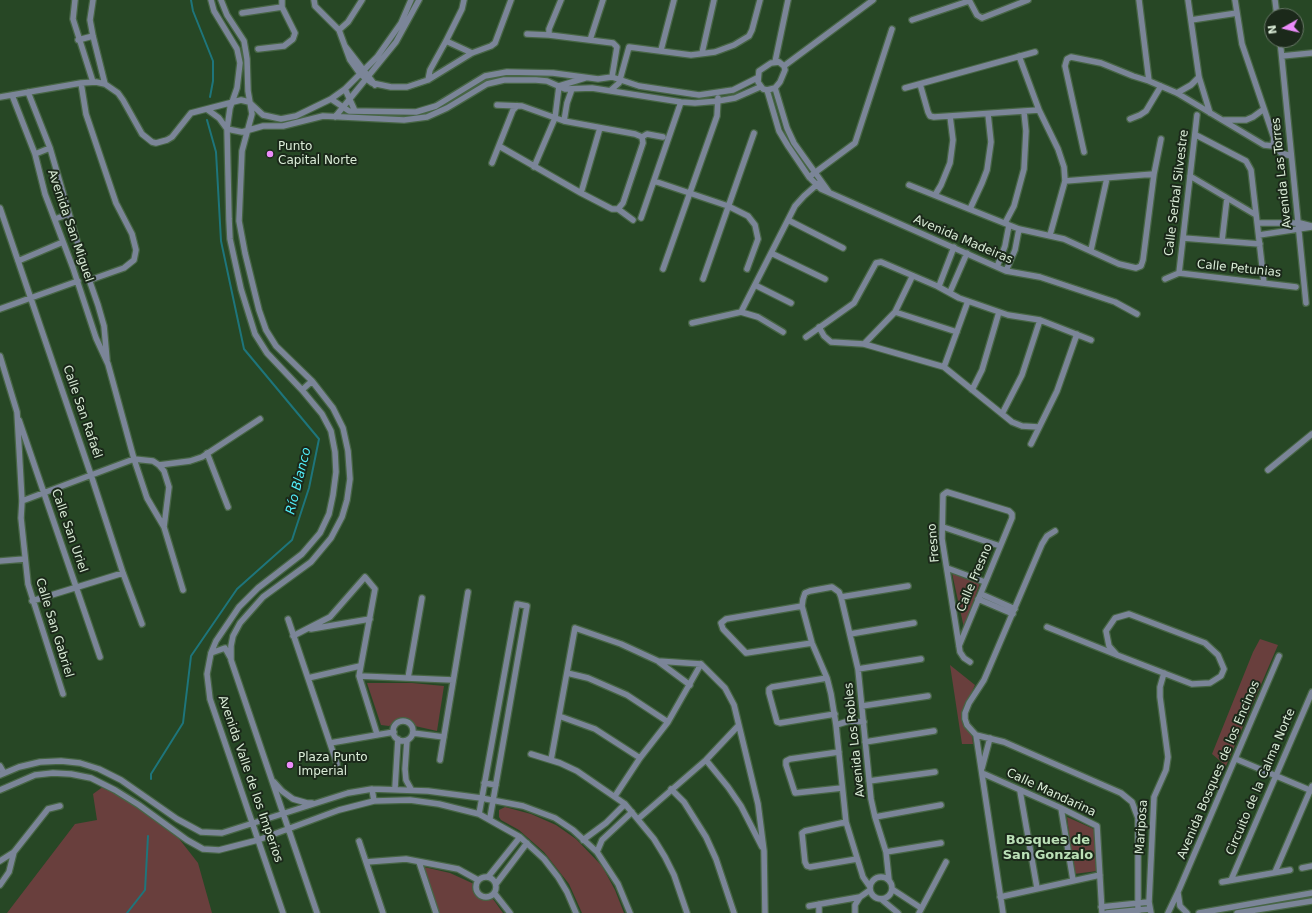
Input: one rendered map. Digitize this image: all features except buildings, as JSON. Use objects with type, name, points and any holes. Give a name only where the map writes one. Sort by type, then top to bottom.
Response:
[{"type":"street","points":[[75,0],[73,19],[78,40],[92,82]]},
{"type":"street","points":[[93,0],[90,20],[94,47],[105,84]]},
{"type":"street","name":"Avenida Valle de los Imperios","points":[[211,0],[214,11],[237,49],[240,63],[237,88],[232,101],[227,128],[230,239],[248,314],[255,334],[267,353],[302,390],[322,414],[331,431],[335,452],[336,472],[329,514],[320,533],[314,542],[302,554],[258,588],[239,607],[222,629],[211,653],[207,674],[210,699],[283,913]]},
{"type":"street","name":"Avenida Valle de los Imperios","points":[[221,0],[227,15],[244,41],[247,59],[249,102],[252,114],[242,151],[239,221],[259,310],[266,330],[276,346],[312,381],[333,408],[343,428],[348,451],[349,486],[342,517],[322,551],[311,562],[263,597],[240,623],[233,636],[232,660],[317,913]]},
{"type":"street","points":[[258,49],[284,46],[293,39],[295,33],[282,7],[282,0]]},
{"type":"street","points":[[314,0],[320,12],[339,30],[344,44],[362,72],[367,77],[376,85],[407,87],[428,80],[472,53],[495,43],[511,0]]},
{"type":"street","points":[[339,30],[348,22],[362,0]]},
{"type":"street","points":[[0,97],[81,83],[92,82],[105,84],[118,93],[142,134],[152,142],[168,140],[172,137],[187,116],[198,110],[208,110],[232,101],[241,100],[249,102],[263,114],[281,119],[296,116],[331,100],[345,89],[377,57],[401,23],[411,0]]},
{"type":"street","points":[[335,117],[341,107],[396,42],[419,0]]},
{"type":"street","points":[[428,80],[430,70],[462,9],[464,0]]},
{"type":"street","points":[[549,35],[549,29],[561,0]]},
{"type":"street","points":[[590,40],[603,0]]},
{"type":"street","points":[[661,50],[674,0]]},
{"type":"street","points":[[702,53],[714,0]]},
{"type":"street","points":[[610,90],[619,84],[627,50],[631,46],[691,54],[715,52],[734,45],[749,36],[760,0]]},
{"type":"street","points":[[775,62],[788,0]]},
{"type":"street","points":[[784,66],[873,0]]},
{"type":"street","points":[[912,20],[969,0],[977,15],[982,18],[1028,0]]},
{"type":"street","points":[[1139,0],[1149,80]]},
{"type":"street","points":[[1188,0],[1199,77],[1210,113]]},
{"type":"street","points":[[1235,0],[1242,44],[1274,138],[1273,146]]},
{"type":"street","points":[[242,13],[282,7]]},
{"type":"street","points":[[1190,20],[1237,13]]},
{"type":"street","points":[[809,177],[815,174],[854,143],[892,29]]},
{"type":"street","points":[[526,34],[549,35],[615,44],[617,47],[612,77]]},
{"type":"street","points":[[78,40],[93,36]]},
{"type":"street","points":[[446,41],[472,53]]},
{"type":"street","name":"Avenida Las Torres","points":[[1281,48],[1291,156],[1300,223],[1306,303]]},
{"type":"street","points":[[905,88],[1035,52]]},
{"type":"street","points":[[1282,56],[1312,53]]},
{"type":"street","points":[[1019,56],[1039,110],[1058,149],[1064,167],[1065,181],[1050,235]]},
{"type":"street","points":[[1084,152],[1065,66],[1067,59],[1071,58],[1101,63],[1133,76],[1149,80],[1177,93],[1264,145],[1273,146],[1281,153],[1291,156]]},
{"type":"street","points":[[615,61],[624,62]]},
{"type":"street","points":[[208,110],[219,118],[227,128],[237,132],[247,131],[263,126],[283,126],[323,116],[404,120],[427,117],[447,108],[487,84],[497,80],[547,81],[572,89],[592,88],[610,90],[681,102],[718,102],[735,98],[760,87],[767,90],[775,88],[780,82],[785,70],[782,63],[775,62],[764,66],[757,78],[745,85],[717,94],[686,94],[639,86],[612,77],[598,79],[553,73],[507,72],[490,75],[474,82],[444,102],[425,110],[406,112],[346,110],[331,100]]},
{"type":"street","points":[[1177,93],[1191,85],[1199,77]]},
{"type":"street","points":[[559,86],[585,78]]},
{"type":"street","points":[[757,78],[760,87]]},
{"type":"street","points":[[81,83],[86,114],[116,203],[132,234],[136,250],[134,260],[124,268],[90,280]]},
{"type":"street","points":[[920,84],[930,116],[1039,110]]},
{"type":"street","points":[[534,167],[555,118],[559,86]]},
{"type":"street","points":[[1130,118],[1140,115],[1146,111],[1161,86]]},
{"type":"street","name":"Avenida Madeiras","points":[[775,88],[787,128],[815,174],[818,183]]},
{"type":"street","points":[[345,89],[350,98],[351,106],[356,111]]},
{"type":"street","points":[[564,121],[567,103],[572,89]]},
{"type":"street","name":"Avenida Madeiras","points":[[767,90],[779,131],[788,146],[809,177],[830,192],[879,216],[954,247],[1006,271],[1040,277],[1115,302],[1137,314]]},
{"type":"street","name":"Avenida San Miguel","points":[[28,92],[50,148],[84,265],[98,305],[104,326],[108,364],[134,459],[147,498],[164,527],[183,590]]},
{"type":"street","points":[[663,269],[717,116],[717,94]]},
{"type":"street","name":"Avenida San Miguel","points":[[12,95],[35,154],[39,174],[78,281],[96,338],[108,364]]},
{"type":"street","points":[[558,101],[567,103]]},
{"type":"street","points":[[641,218],[681,102]]},
{"type":"street","points":[[321,104],[320,109],[323,116]]},
{"type":"street","points":[[497,105],[522,106],[564,121],[635,134],[642,137]]},
{"type":"street","points":[[492,163],[513,110],[517,106]]},
{"type":"street","points":[[1222,120],[1246,120],[1264,109]]},
{"type":"street","points":[[997,267],[1004,246],[1007,224],[1014,206],[1024,169],[1026,131],[1024,112]]},
{"type":"street","points":[[970,209],[980,190],[987,170],[990,142],[988,114]]},
{"type":"street","name":"Calle Serbal Silvestre","points":[[1179,273],[1196,135],[1197,115]]},
{"type":"street","points":[[935,195],[946,174],[951,157],[953,140],[950,116]]},
{"type":"street","points":[[581,193],[600,128]]},
{"type":"street","points":[[779,131],[787,128]]},
{"type":"street","points":[[703,279],[754,133]]},
{"type":"street","points":[[642,137],[647,134],[663,137]]},
{"type":"street","points":[[1196,135],[1246,161],[1251,170],[1264,283]]},
{"type":"street","points":[[618,209],[622,202],[643,143],[642,137]]},
{"type":"street","points":[[909,185],[1019,229],[1032,233],[1050,235],[1091,250],[1118,264],[1136,268],[1141,266],[1143,260],[1154,174],[1161,139]]},
{"type":"street","points":[[499,146],[581,193],[612,209],[618,209],[633,220]]},
{"type":"street","points":[[35,154],[50,148]]},
{"type":"street","points":[[1065,181],[1154,174]]},
{"type":"street","points":[[1190,176],[1256,215]]},
{"type":"street","points":[[1091,250],[1107,178]]},
{"type":"street","points":[[654,181],[728,206],[748,216],[755,225],[758,238],[747,269]]},
{"type":"street","points":[[741,312],[795,206],[818,183]]},
{"type":"street","points":[[1222,241],[1227,198]]},
{"type":"street","name":"Calle San Rafaél","points":[[0,208],[92,475],[123,574],[142,624]]},
{"type":"street","points":[[55,219],[69,214]]},
{"type":"street","points":[[788,220],[843,248]]},
{"type":"street","points":[[1258,223],[1300,223],[1312,226]]},
{"type":"street","points":[[1259,235],[1300,230],[1312,226]]},
{"type":"street","points":[[1006,271],[1015,250],[1019,229]]},
{"type":"street","points":[[1183,238],[1260,244]]},
{"type":"street","points":[[18,261],[64,242]]},
{"type":"street","points":[[939,286],[954,247]]},
{"type":"street","points":[[771,253],[825,279]]},
{"type":"street","points":[[950,292],[967,253]]},
{"type":"street","points":[[806,336],[854,303],[876,263],[881,262],[939,286],[968,301],[999,312],[1040,320],[1091,340]]},
{"type":"street","points":[[73,268],[84,265]]},
{"type":"street","points":[[1165,279],[1179,273]]},
{"type":"street","name":"Calle Petunias","points":[[1179,273],[1296,286]]},
{"type":"street","points":[[864,344],[895,312],[912,276]]},
{"type":"street","points":[[0,309],[78,281]]},
{"type":"street","points":[[754,285],[790,303]]},
{"type":"street","points":[[944,367],[968,301]]},
{"type":"street","points":[[87,310],[98,305]]},
{"type":"street","points":[[248,314],[259,310]]},
{"type":"street","points":[[692,323],[741,312],[758,317],[784,332]]},
{"type":"street","points":[[895,312],[956,332]]},
{"type":"street","points":[[972,390],[982,370],[999,312]]},
{"type":"street","points":[[1002,414],[1022,375],[1040,320]]},
{"type":"street","points":[[819,327],[824,336],[831,342],[864,344],[944,367],[1012,422],[1022,426],[1038,427]]},
{"type":"street","points":[[1031,444],[1038,427],[1057,392],[1077,334]]},
{"type":"street","name":"Calle San Gabriel","points":[[0,356],[16,412],[22,501],[21,518],[28,584],[32,601],[63,694]]},
{"type":"street","points":[[302,390],[312,381]]},
{"type":"street","name":"Calle San Uriel","points":[[16,412],[100,657]]},
{"type":"street","points":[[22,501],[134,459],[159,464],[190,461],[207,453],[260,419]]},
{"type":"street","points":[[1268,470],[1312,434]]},
{"type":"street","points":[[207,453],[228,507]]},
{"type":"street","points":[[159,464],[167,478],[169,487],[164,527]]},
{"type":"street","name":"Fresno","points":[[970,662],[962,657],[959,646],[942,538],[943,495],[947,492],[1009,511],[1012,514],[1012,518]]},
{"type":"street","name":"Calle Fresno","points":[[959,646],[1012,518]]},
{"type":"street","points":[[943,527],[1000,546]]},
{"type":"street","points":[[1003,913],[976,735],[967,725],[965,713],[968,703],[984,680],[1042,544],[1047,536],[1055,531]]},
{"type":"street","points":[[314,542],[322,551]]},
{"type":"street","points":[[0,561],[25,559]]},
{"type":"street","points":[[947,568],[985,582]]},
{"type":"street","points":[[32,601],[76,587],[94,584],[123,574]]},
{"type":"street","points":[[293,636],[330,617],[365,576],[375,589],[359,676],[377,734]]},
{"type":"street","points":[[812,643],[746,653],[723,629],[720,623],[726,619],[802,606],[805,593],[810,591],[832,587],[839,592],[841,597],[908,586]]},
{"type":"street","points":[[440,760],[468,592]]},
{"type":"street","name":"Avenida Los Robles","points":[[841,597],[858,669],[869,780],[875,817],[886,852],[889,880]]},
{"type":"street","points":[[979,597],[1014,611]]},
{"type":"street","points":[[408,678],[422,598]]},
{"type":"street","points":[[479,814],[517,604],[527,606],[490,818]]},
{"type":"street","name":"Avenida Los Robles","points":[[802,606],[812,643],[827,678],[835,714],[846,822],[863,877],[870,889]]},
{"type":"street","points":[[1047,627],[1192,684],[1205,684],[1221,676],[1224,669],[1218,655],[1205,643],[1129,614],[1115,618],[1106,631],[1106,639],[1109,646],[1118,654]]},
{"type":"street","points":[[288,619],[337,764]]},
{"type":"street","points":[[305,630],[370,619]]},
{"type":"street","points":[[850,634],[914,623]]},
{"type":"street","points":[[551,760],[575,628],[621,644],[658,661],[690,684]]},
{"type":"street","points":[[211,653],[225,648],[229,652],[232,660]]},
{"type":"street","name":"Avenida Bosques de los Encinos","points":[[1168,913],[1236,759],[1279,656]]},
{"type":"street","points":[[858,669],[921,659]]},
{"type":"street","points":[[658,661],[701,664],[725,688],[734,705],[758,804],[764,851],[765,913]]},
{"type":"street","points":[[615,796],[640,758],[668,722],[701,664]]},
{"type":"street","points":[[308,678],[360,666]]},
{"type":"street","points":[[567,673],[588,678],[609,686],[646,707],[668,722]]},
{"type":"street","name":"Mariposa","points":[[1150,911],[1149,902],[1154,797],[1166,770],[1168,757],[1160,697],[1160,687],[1164,673]]},
{"type":"street","points":[[359,676],[453,680]]},
{"type":"street","points":[[827,678],[772,687],[769,689],[769,693],[773,712],[777,722],[780,723],[835,714]]},
{"type":"street","name":"Circuito de la Calma Norte","points":[[1231,880],[1312,692]]},
{"type":"street","points":[[501,695],[512,697]]},
{"type":"street","points":[[862,706],[928,696]]},
{"type":"street","points":[[559,716],[595,729],[640,758]]},
{"type":"street","points":[[395,788],[398,739],[394,732],[396,724],[404,721],[411,725],[413,733]]},
{"type":"street","points":[[836,725],[849,722],[864,722]]},
{"type":"street","points":[[638,819],[706,760],[738,726]]},
{"type":"street","points":[[865,742],[934,731]]},
{"type":"street","points":[[330,744],[394,732]]},
{"type":"street","points":[[413,733],[444,737]]},
{"type":"street","points":[[411,789],[406,780],[405,769],[407,740],[413,733]]},
{"type":"street","points":[[976,735],[1004,742],[1121,793],[1132,802],[1138,818],[1138,909]]},
{"type":"street","points":[[982,772],[990,738]]},
{"type":"street","points":[[398,739],[407,740]]},
{"type":"street","points":[[839,752],[790,759],[786,761],[786,765],[795,793],[842,788]]},
{"type":"street","points":[[531,754],[551,760],[577,771],[625,804],[654,839],[665,857],[674,875],[687,913]]},
{"type":"street","points":[[1236,759],[1275,776],[1311,789],[1276,872]]},
{"type":"street","points":[[706,760],[741,806],[764,851]]},
{"type":"street","points":[[0,766],[2,774],[18,767],[40,762],[61,761],[80,763],[99,769],[121,780],[201,832],[222,833],[348,793],[372,789],[411,789],[481,798],[523,806],[550,816],[573,830],[584,840],[596,852],[618,884],[630,913]]},
{"type":"street","points":[[396,769],[405,769]]},
{"type":"street","points":[[869,780],[936,772]]},
{"type":"street","name":"Calle Mandarina","points":[[982,772],[1097,826],[1102,910]]},
{"type":"street","points":[[0,790],[35,775],[53,773],[71,774],[91,778],[115,790],[187,840],[203,849],[219,850],[258,840],[339,810],[374,801],[410,800],[479,814],[490,818],[520,837],[544,859],[567,892],[576,913]]},
{"type":"street","points":[[271,779],[282,791],[293,799],[307,803],[320,802]]},
{"type":"street","points":[[484,783],[496,785]]},
{"type":"street","points":[[372,789],[374,801]]},
{"type":"street","points":[[672,789],[684,802],[706,837],[716,859],[734,913]]},
{"type":"street","points":[[1020,791],[1037,888]]},
{"type":"street","points":[[584,840],[606,823],[625,804]]},
{"type":"street","points":[[875,817],[941,805]]},
{"type":"street","points":[[0,861],[14,852],[48,809],[60,806]]},
{"type":"street","points":[[154,816],[159,806]]},
{"type":"street","points":[[1061,808],[1073,880]]},
{"type":"street","points":[[596,852],[602,840],[632,812]]},
{"type":"street","points":[[846,822],[805,831],[802,833],[805,862],[807,866],[810,867],[857,859]]},
{"type":"street","points":[[488,877],[520,837]]},
{"type":"street","points":[[359,841],[383,913]]},
{"type":"street","points":[[510,913],[495,894],[496,884],[527,843]]},
{"type":"street","points":[[886,852],[941,843]]},
{"type":"street","points":[[0,885],[9,872],[14,852]]},
{"type":"street","points":[[508,853],[515,859]]},
{"type":"street","points":[[366,862],[406,859],[458,869],[478,880]]},
{"type":"street","points":[[419,862],[436,913]]},
{"type":"street","points":[[809,906],[860,896],[870,889],[876,878],[883,876],[889,880],[892,889],[920,910],[946,862]]},
{"type":"street","points":[[1302,868],[1312,866]]},
{"type":"street","points":[[1222,882],[1290,870]]},
{"type":"street","points":[[1000,897],[1100,875]]},
{"type":"street","points":[[495,894],[485,898],[479,896],[475,886],[478,880],[482,877],[488,877],[496,884]]},
{"type":"street","points":[[870,889],[876,897],[881,899],[898,913]]},
{"type":"street","points":[[881,899],[889,896],[892,889]]},
{"type":"street","points":[[1178,892],[1180,906],[1187,913]]},
{"type":"street","points":[[1199,913],[1312,893]]},
{"type":"street","points":[[855,913],[855,905],[860,896]]},
{"type":"street","points":[[1238,913],[1260,912],[1312,901]]},
{"type":"street","points":[[1107,913],[1138,909],[1149,902]]},
{"type":"street","points":[[818,913],[819,904]]},
{"type":"street","points":[[1102,910],[1138,909],[1150,911]]},
{"type":"shaded area","points":[[952,573],[980,583],[964,628]]},
{"type":"shaded area","points":[[1260,639],[1278,645],[1226,766],[1212,754],[1253,652]]},
{"type":"shaded area","points":[[950,665],[975,685],[964,709],[964,725],[972,736],[973,744],[962,744]]},
{"type":"shaded area","points":[[367,683],[412,683],[444,686],[437,731],[415,726],[407,719],[402,718],[389,726],[381,725]]},
{"type":"shaded area","points":[[104,786],[173,831],[198,863],[212,913],[7,913],[75,824],[97,820],[93,794]]},
{"type":"shaded area","points":[[505,807],[531,814],[556,825],[576,839],[602,866],[615,890],[624,913],[582,913],[569,884],[544,852],[519,830],[501,820],[499,817],[499,810]]},
{"type":"shaded area","points":[[1067,817],[1096,830],[1097,871],[1074,874]]},
{"type":"shaded area","points":[[424,867],[450,873],[474,884],[474,891],[477,897],[483,900],[493,899],[503,913],[439,913]]},
{"type":"waterway","name":"Río Blanco","points":[[191,0],[193,11],[213,61],[213,81],[210,97]]},
{"type":"waterway","name":"Río Blanco","points":[[151,779],[151,774],[183,723],[191,656],[237,589],[292,540],[309,488],[319,439],[244,349],[221,241],[216,152],[207,120]]},
{"type":"waterway","name":"Río Blanco","points":[[127,913],[145,890],[148,836]]},
{"type":"place","name":"Punto Capital Norte","points":[[270,154]]},
{"type":"place","name":"Plaza Punto Imperial","points":[[290,765]]},
{"type":"district","name":"Bosques de San Gonzalo","points":[[1048,848]]}]
